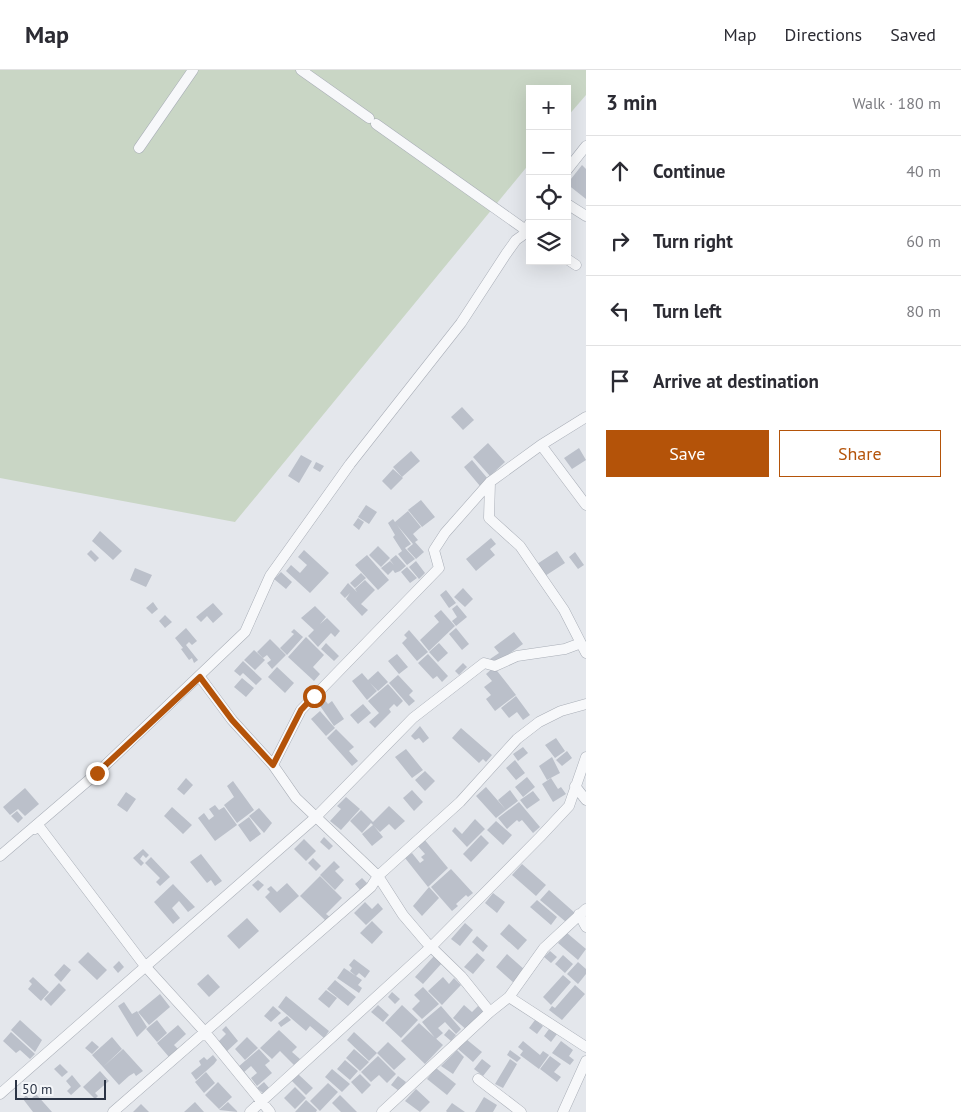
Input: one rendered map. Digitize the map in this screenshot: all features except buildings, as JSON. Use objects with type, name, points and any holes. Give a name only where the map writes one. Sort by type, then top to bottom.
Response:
[{"type":"street","points":[[139,148],[193,70]]},
{"type":"street","points":[[301,70],[526,228]]},
{"type":"street","points":[[571,165],[586,146]]},
{"type":"street","points":[[571,207],[586,216]]},
{"type":"street","points":[[0,856],[38,825],[200,677],[245,632],[270,576],[350,464],[462,324],[506,254],[526,231]]},
{"type":"street","points":[[273,765],[301,710],[439,568],[434,550],[445,532],[490,482],[586,417]]},
{"type":"street","points":[[541,446],[586,505]]},
{"type":"street","points":[[0,1094],[316,817],[413,718],[484,663],[495,666],[517,656],[565,648],[584,648],[564,610],[520,546],[489,518],[490,482]]},
{"type":"street","points":[[200,677],[232,720],[273,765],[296,798],[378,876],[403,915],[460,976],[490,1012]]},
{"type":"street","points":[[114,1112],[204,1031],[371,887],[378,876],[460,802],[517,739],[539,722],[561,711],[586,704]]},
{"type":"street","points":[[250,1112],[432,946],[569,806],[586,757]]},
{"type":"street","points":[[575,786],[586,800]]},
{"type":"street","points":[[0,864],[38,825]]},
{"type":"street","points":[[38,825],[144,966],[204,1031],[270,1112]]},
{"type":"street","points":[[382,1112],[509,996],[544,948],[582,912],[586,927]]},
{"type":"street","points":[[509,996],[586,1047]]},
{"type":"street","points":[[563,1112],[586,1061]]},
{"type":"street","points":[[478,1079],[521,1112]]},
{"type":"green space","points":[[0,70],[586,70],[586,95],[571,112],[571,85],[526,85],[526,168],[235,522],[0,478]]},
{"type":"route","points":[[97,773],[200,677],[232,720],[273,765],[301,710],[314,696]]}]
